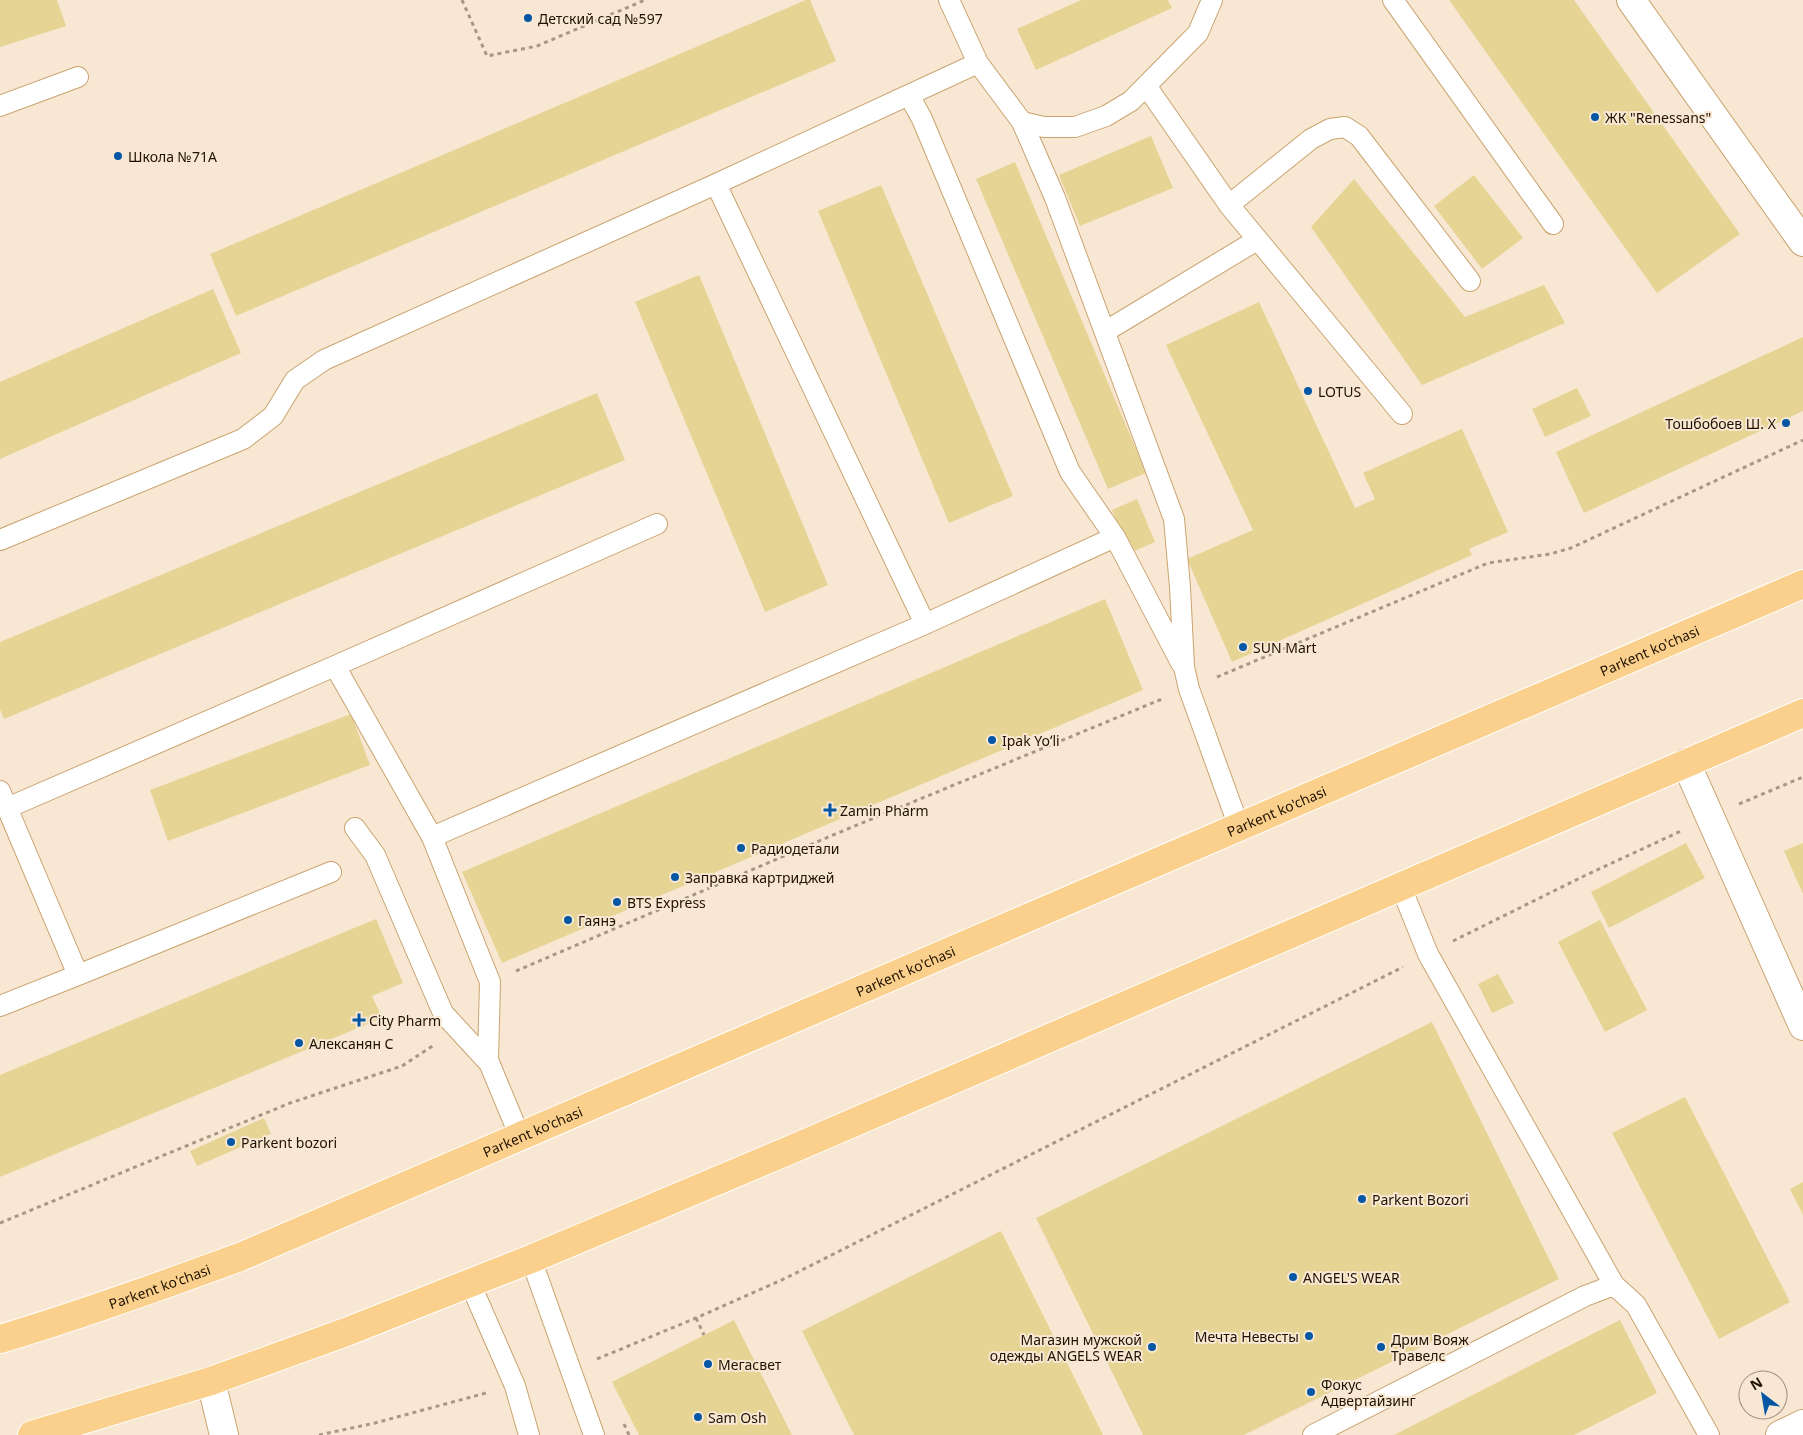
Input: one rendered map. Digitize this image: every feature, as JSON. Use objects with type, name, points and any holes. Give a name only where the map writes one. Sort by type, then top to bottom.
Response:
[{"type":"main road","name":"Parkent ko'chasi","points":[[0,1339],[143,1293],[240,1257],[1803,584]]},
{"type":"main road","points":[[32,1435],[211,1381],[346,1332],[470,1283],[790,1150],[1803,713]]},
{"type":"street","points":[[1631,0],[1803,242]]},
{"type":"street","points":[[1686,763],[1803,1026]]},
{"type":"street","points":[[211,1381],[224,1435]]},
{"type":"street","points":[[1780,1435],[1803,1424]]},
{"type":"lane","points":[[1393,0],[1553,224]]},
{"type":"lane","points":[[952,1],[978,63],[1022,122],[1055,198],[1106,331],[1174,519],[1184,667],[1189,688],[1239,827]]},
{"type":"lane","points":[[1022,122],[1044,127],[1075,127],[1106,116],[1131,101],[1198,33],[1207,4]]},
{"type":"lane","points":[[0,540],[243,439],[273,416],[295,380],[324,360],[716,184],[978,63]]},
{"type":"lane","points":[[0,106],[78,77]]},
{"type":"lane","points":[[1147,86],[1229,205],[1402,414]]},
{"type":"lane","points":[[909,94],[922,119],[1070,472],[1115,537],[1184,667]]},
{"type":"lane","points":[[1229,205],[1310,139],[1330,129],[1345,127],[1359,136],[1470,281]]},
{"type":"lane","points":[[716,184],[925,624]]},
{"type":"lane","points":[[1106,331],[1257,240]]},
{"type":"lane","points":[[78,975],[4,800],[334,666],[657,524]]},
{"type":"lane","points":[[432,837],[925,624],[1115,537]]},
{"type":"lane","points":[[334,666],[432,837],[490,982],[489,1063]]},
{"type":"lane","points":[[355,828],[375,855],[443,1012],[489,1063],[520,1136]]},
{"type":"lane","points":[[0,1006],[331,872]]},
{"type":"lane","points":[[1401,887],[1428,954],[1614,1285],[1636,1305],[1709,1435]]},
{"type":"lane","points":[[531,1258],[594,1435]]},
{"type":"lane","points":[[470,1283],[515,1386],[529,1435]]},
{"type":"lane","points":[[1313,1435],[1576,1301],[1614,1285]]},
{"type":"path","points":[[462,0],[487,56],[537,46],[645,0]]},
{"type":"path","points":[[490,982],[842,831],[1488,563],[1550,554],[1571,548],[1803,440]]},
{"type":"path","points":[[570,1370],[696,1318],[794,1273],[1584,876],[1803,777]]},
{"type":"path","points":[[0,1224],[290,1102],[402,1066],[458,1029]]},
{"type":"path","points":[[696,1318],[704,1335]]},
{"type":"path","points":[[319,1435],[375,1423],[515,1386]]},
{"type":"building","points":[[0,0],[57,0],[66,26],[0,47]]},
{"type":"building","points":[[806,0],[810,0],[836,61],[236,316],[210,254]]},
{"type":"building","points":[[1081,0],[1168,0],[1172,8],[1036,70],[1017,29]]},
{"type":"building","name":"ЖК \"Renessans\"","points":[[1449,0],[1574,0],[1740,234],[1657,293]]},
{"type":"building","points":[[1151,136],[1173,188],[1080,226],[1059,175]]},
{"type":"building","points":[[1015,162],[1146,473],[1108,489],[976,179]]},
{"type":"building","points":[[1474,175],[1523,238],[1482,269],[1434,206]]},
{"type":"building","points":[[1354,179],[1465,317],[1544,285],[1565,323],[1422,385],[1311,227]]},
{"type":"building","points":[[881,185],[1013,496],[949,523],[818,211]]},
{"type":"building","points":[[699,275],[828,585],[765,612],[635,302]]},
{"type":"building","points":[[213,289],[241,353],[0,459],[0,382]]},
{"type":"building","points":[[1259,302],[1355,508],[1375,499],[1363,473],[1462,429],[1508,532],[1469,549],[1472,555],[1232,662],[1187,559],[1253,530],[1166,345]]},
{"type":"building","points":[[1803,337],[1803,411],[1584,513],[1556,452]]},
{"type":"building","points":[[1577,388],[1591,416],[1545,437],[1532,409]]},
{"type":"building","points":[[597,393],[625,460],[4,719],[0,709],[0,642]]},
{"type":"building","points":[[1137,499],[1155,542],[1130,553],[1112,510]]},
{"type":"building","points":[[1105,599],[1143,690],[502,963],[462,872]]},
{"type":"building","points":[[351,714],[370,765],[168,841],[150,790]]},
{"type":"building","points":[[1686,843],[1705,878],[1609,928],[1591,892]]},
{"type":"building","points":[[1803,843],[1803,894],[1784,851]]},
{"type":"building","points":[[376,919],[403,983],[372,996],[382,1018],[0,1177],[0,1075]]},
{"type":"building","points":[[1600,920],[1647,1010],[1605,1032],[1558,942]]},
{"type":"building","points":[[1498,974],[1514,1003],[1492,1013],[1478,984]]},
{"type":"building","points":[[1432,1022],[1559,1279],[1244,1435],[1143,1435],[1036,1218]]},
{"type":"building","points":[[1685,1097],[1790,1302],[1719,1339],[1612,1133]]},
{"type":"building","name":"Parkent bozori","points":[[264,1118],[271,1134],[197,1166],[190,1151]]},
{"type":"building","points":[[1803,1182],[1803,1215],[1790,1189]]},
{"type":"building","points":[[1001,1231],[1103,1435],[854,1435],[802,1331]]},
{"type":"building","points":[[734,1320],[792,1435],[639,1435],[612,1382]]},
{"type":"building","points":[[1620,1320],[1657,1393],[1574,1435],[1394,1435]]},
{"type":"place","name":"Детский сад №597","points":[[528,18]]},
{"type":"place","name":"ЖК \"Renessans\"","points":[[1595,117]]},
{"type":"place","name":"Школа №71А","points":[[118,156]]},
{"type":"place","name":"LOTUS","points":[[1308,391]]},
{"type":"place","name":"Тошбобоев Ш. Х","points":[[1786,423]]},
{"type":"place","name":"SUN Mart","points":[[1243,647]]},
{"type":"place","name":"Ipak Yoʻli","points":[[992,740]]},
{"type":"place","name":"Zamin Pharm","points":[[830,810]]},
{"type":"place","name":"Радиодетали","points":[[741,848]]},
{"type":"place","name":"Заправка картриджей","points":[[675,877]]},
{"type":"place","name":"BTS Express","points":[[617,902]]},
{"type":"place","name":"Гаянэ","points":[[568,920]]},
{"type":"place","name":"City Pharm","points":[[359,1020]]},
{"type":"place","name":"Алексанян С","points":[[299,1043]]},
{"type":"place","name":"Parkent bozori","points":[[231,1142]]},
{"type":"place","name":"Parkent Bozori","points":[[1362,1199]]},
{"type":"place","name":"ANGEL'S WEAR","points":[[1293,1277]]},
{"type":"place","name":"Мечта Невесты","points":[[1309,1336]]},
{"type":"place","name":"Магазин мужской одежды ANGELS WEAR","points":[[1152,1347]]},
{"type":"place","name":"Дрим Вояж Травелс","points":[[1381,1347]]},
{"type":"place","name":"Мегасвет","points":[[708,1364]]},
{"type":"place","name":"Фокус Адвертайзинг","points":[[1311,1392]]},
{"type":"place","name":"Sam Osh","points":[[698,1417]]}]
